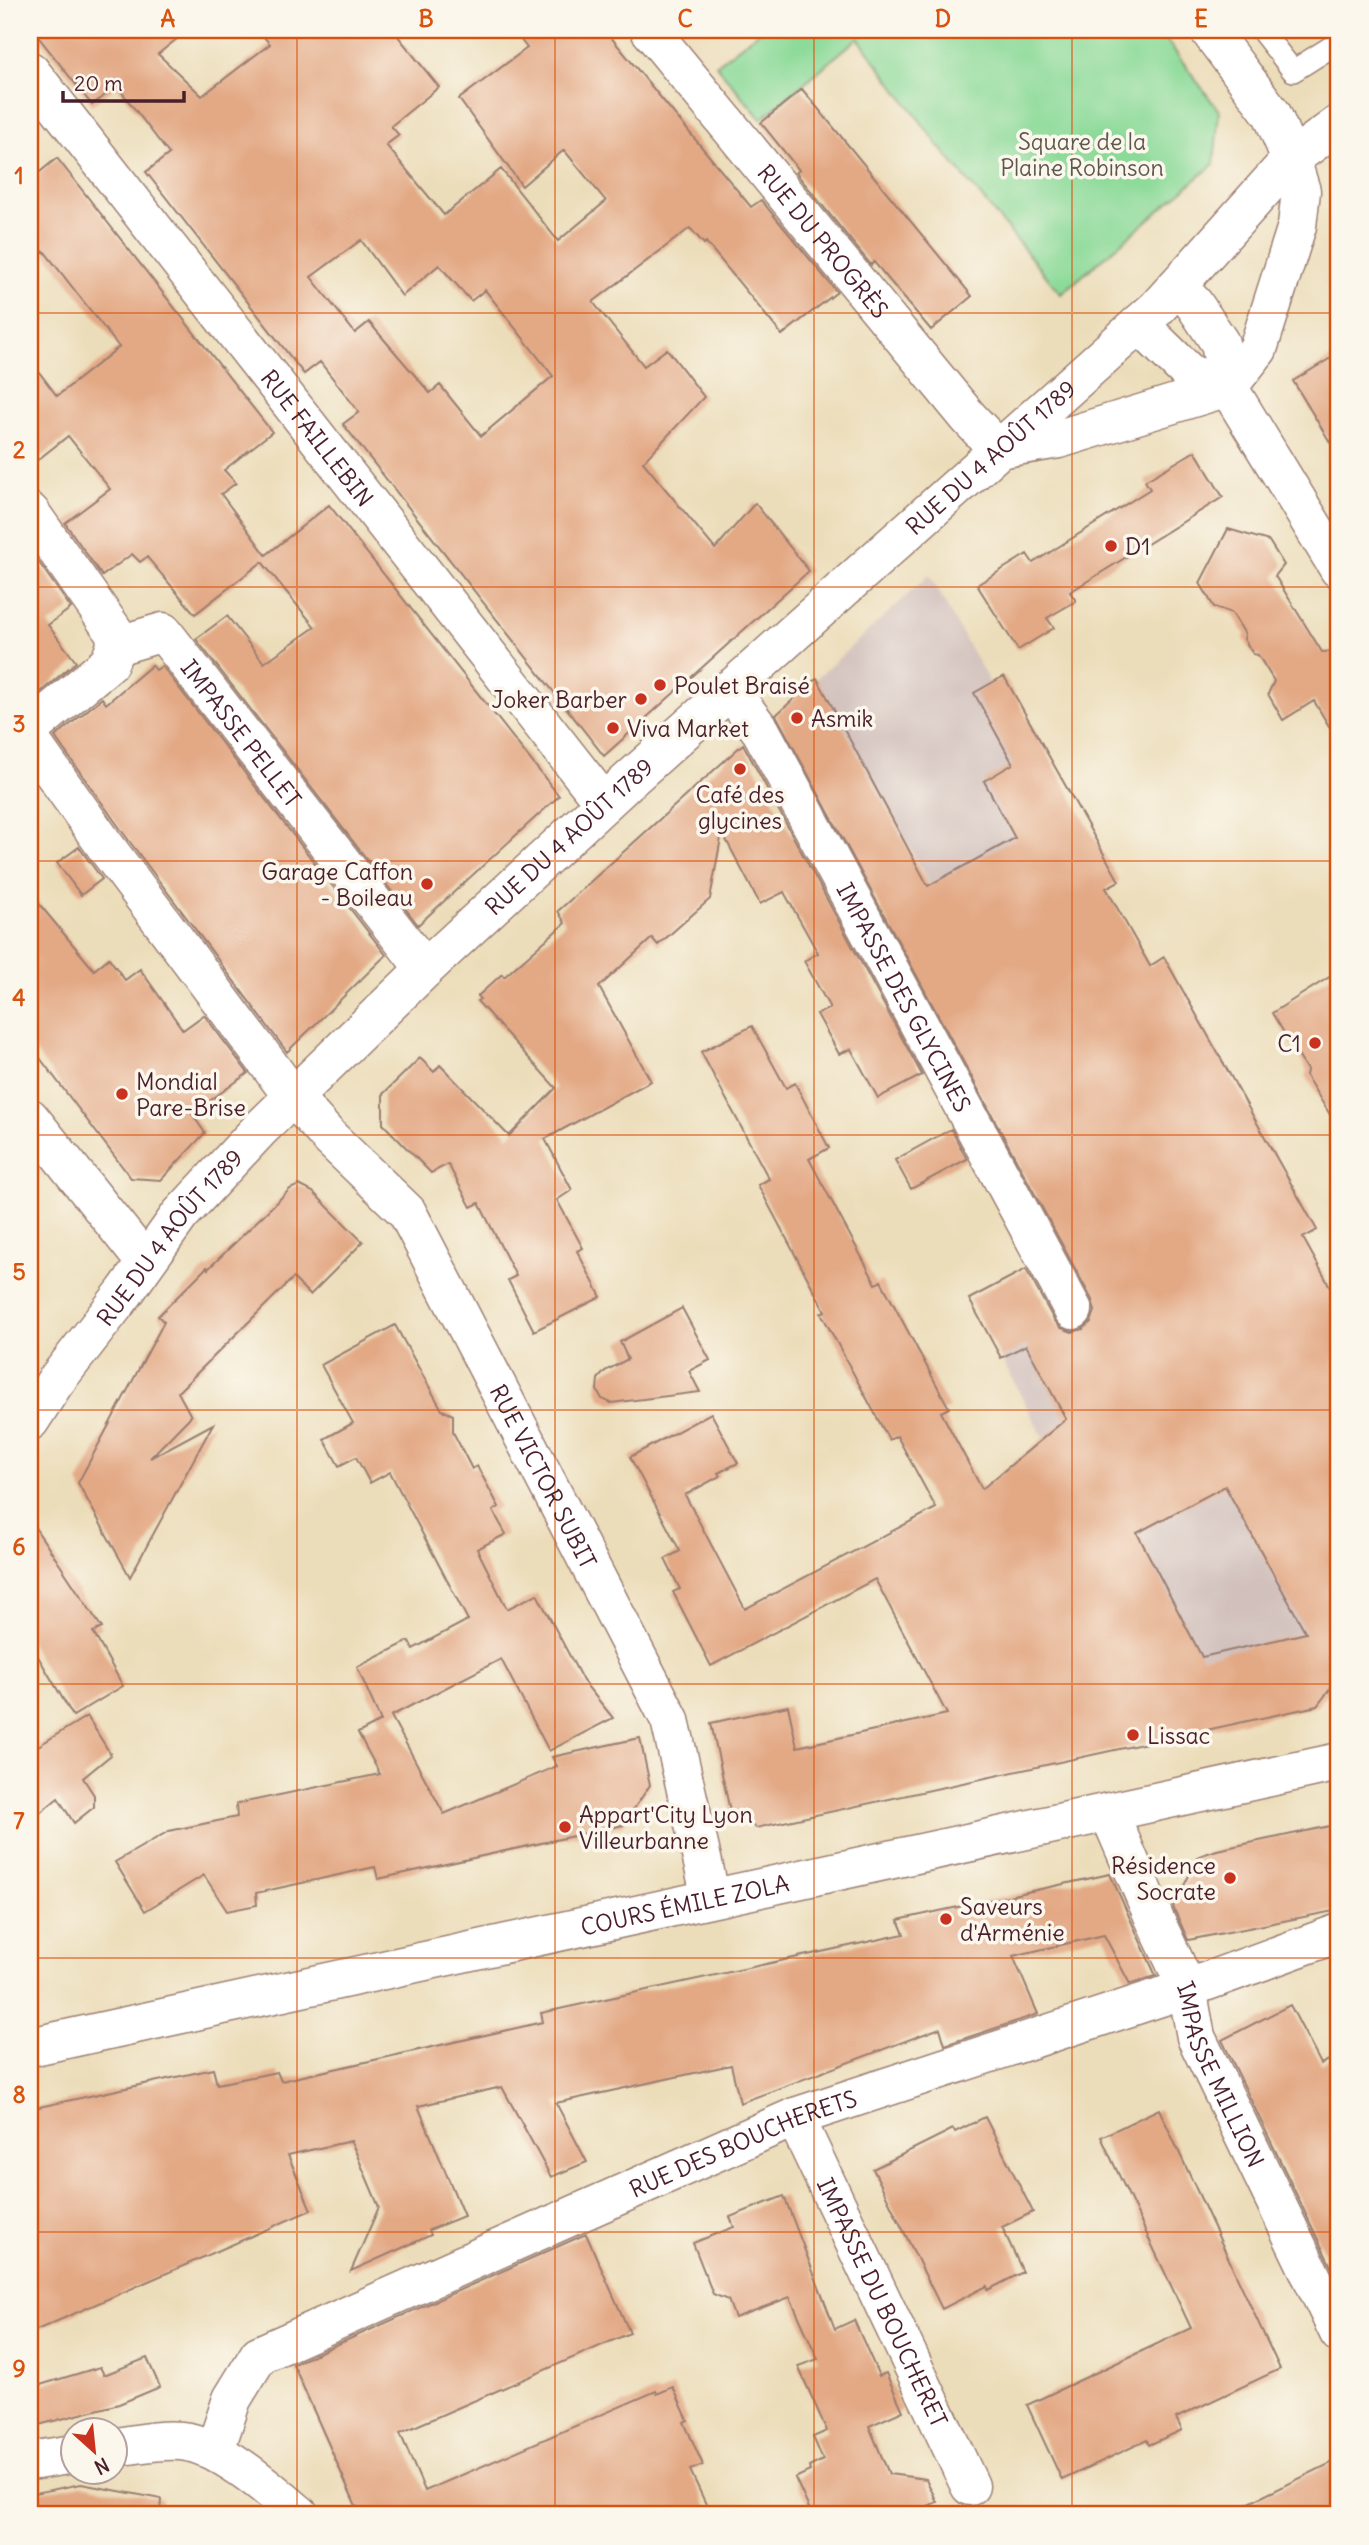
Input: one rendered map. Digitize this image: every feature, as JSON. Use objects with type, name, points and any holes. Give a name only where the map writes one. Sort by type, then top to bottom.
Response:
[{"type":"street","name":"RUE DU PROGRÈS","points":[[650,30],[968,417],[999,449]]},
{"type":"street","points":[[999,449],[1059,439],[1228,387],[1258,349],[1297,226],[1301,191],[1272,114],[1209,30]]},
{"type":"street","name":"RUE FAILLEBIN","points":[[30,71],[604,803]]},
{"type":"street","name":"RUE DU 4 AOÛT 1789","points":[[30,1421],[55,1382],[180,1215],[293,1097],[604,803],[1139,324],[1177,286],[1291,159],[1339,124]]},
{"type":"street","points":[[1177,286],[1194,304],[1220,343],[1228,387],[1339,569]]},
{"type":"street","points":[[1139,324],[1190,374],[1228,387]]},
{"type":"street","points":[[30,512],[115,633],[116,646],[109,663],[30,729]]},
{"type":"street","name":"IMPASSE PELLET","points":[[116,646],[163,632],[425,970]]},
{"type":"street","name":"IMPASSE DES GLYCINES","points":[[729,689],[761,731],[1073,1310]]},
{"type":"street","points":[[30,740],[226,1010],[293,1097]]},
{"type":"street","name":"RUE VICTOR SUBIT","points":[[293,1097],[330,1138],[407,1212],[670,1720],[711,1898]]},
{"type":"street","points":[[30,1118],[145,1262]]},
{"type":"street","name":"COURS ÉMILE ZOLA","points":[[30,2047],[1339,1762]]},
{"type":"street","name":"IMPASSE MILLION","points":[[1109,1813],[1187,1988],[1196,2037],[1339,2333]]},
{"type":"street","name":"RUE DES BOUCHERETS","points":[[215,2450],[232,2399],[259,2356],[795,2117],[1187,1988],[1339,1933]]},
{"type":"street","name":"IMPASSE DU BOUCHERET","points":[[795,2117],[970,2486]]},
{"type":"street","points":[[130,2447],[182,2441],[215,2450],[299,2515]]},
{"type":"street","points":[[30,2460],[60,2456]]},
{"type":"lane","points":[[1261,30],[1293,71],[1339,42]]},
{"type":"shaded area","points":[[929,575],[1339,1303],[1339,1627],[1164,1665],[1001,1358],[1145,1280],[817,678]]},
{"type":"green space","name":"Square de la Plaine Robinson","points":[[761,30],[1159,30],[1219,111],[1214,164],[1061,294],[939,146],[858,38],[761,119],[716,65]]},
{"type":"building","points":[[33,30],[188,30],[158,54],[202,96],[270,44],[258,30],[393,30],[439,87],[391,126],[399,135],[386,145],[444,215],[501,169],[558,241],[606,201],[564,150],[522,186],[459,99],[527,48],[513,30],[605,30],[751,207],[761,200],[837,292],[782,335],[706,242],[704,244],[690,228],[593,302],[644,366],[667,349],[704,397],[643,462],[715,549],[755,503],[809,571],[604,756],[343,424],[359,412],[320,362],[304,374],[146,172],[169,154],[117,86],[92,105]],"holes":[[[361,240],[402,296],[439,265],[471,301],[485,290],[553,376],[481,436],[440,385],[430,393],[369,322],[355,333],[311,277]]]},
{"type":"building","points":[[802,89],[972,296],[931,330],[874,262],[871,265],[796,173],[799,170],[761,123]]},
{"type":"building","points":[[57,158],[272,432],[224,470],[236,483],[221,494],[266,555],[329,505],[559,796],[418,925],[196,639],[227,616],[264,663],[315,627],[262,562],[195,614],[147,557],[140,562],[132,554],[102,576],[65,523],[110,489],[68,436],[30,466],[30,360],[57,396],[119,347],[44,251],[30,262],[30,180]]},
{"type":"building","points":[[1339,353],[1339,457],[1293,381]]},
{"type":"building","name":"D1","points":[[1195,451],[1223,497],[1070,592],[1076,601],[1047,618],[1054,628],[1018,650],[977,585],[1027,554],[1033,563],[1150,489],[1145,481]]},
{"type":"building","points":[[1228,529],[1269,541],[1284,565],[1275,576],[1322,652],[1339,651],[1339,743],[1314,701],[1283,720],[1268,694],[1274,681],[1258,655],[1253,654],[1232,613],[1214,607],[1200,583]]},
{"type":"building","points":[[30,550],[71,608],[48,625],[76,662],[30,701]]},
{"type":"building","points":[[152,665],[156,670],[162,666],[386,955],[287,1052],[55,737],[102,698],[106,704]]},
{"type":"building","points":[[1004,676],[1119,881],[1106,888],[1150,966],[1164,957],[1317,1230],[1303,1238],[1339,1303],[1339,1693],[1334,1684],[1317,1706],[756,1828],[730,1811],[711,1723],[788,1706],[797,1747],[947,1714],[875,1579],[711,1666],[673,1592],[680,1589],[665,1559],[680,1551],[630,1457],[711,1413],[738,1463],[685,1495],[745,1609],[936,1508],[897,1436],[889,1440],[821,1313],[825,1311],[758,1185],[769,1179],[701,1052],[752,1026],[786,1088],[795,1083],[829,1148],[809,1159],[876,1284],[881,1281],[949,1408],[941,1412],[982,1489],[1066,1419],[1026,1345],[1001,1358],[969,1299],[1026,1269],[1061,1328],[1072,1332],[1083,1329],[1091,1322],[1095,1311],[1092,1300],[776,715],[817,678],[928,886],[1015,838],[984,781],[1013,764],[974,693]],"holes":[[[1225,1486],[1306,1633],[1202,1657],[1137,1533]]]},
{"type":"building","points":[[743,744],[922,1075],[878,1098],[851,1049],[839,1054],[817,1014],[830,1008],[804,961],[818,953],[784,892],[760,904],[722,832],[710,899],[658,945],[652,938],[599,987],[651,1081],[545,1139],[572,1190],[557,1200],[583,1248],[577,1251],[601,1297],[534,1331],[508,1280],[516,1276],[479,1203],[471,1207],[448,1164],[431,1173],[383,1124],[383,1094],[420,1058],[434,1072],[440,1065],[509,1136],[556,1088],[477,1001],[480,999],[478,996],[502,974],[504,977],[565,923],[558,911]]},
{"type":"building","points":[[79,847],[102,879],[81,895],[57,863]]},
{"type":"building","points":[[30,893],[94,970],[109,958],[125,980],[140,969],[183,1030],[204,1015],[248,1073],[192,1114],[205,1133],[161,1180],[131,1178],[30,1045]]},
{"type":"building","name":"C1","points":[[1339,971],[1339,1129],[1272,1013]]},
{"type":"building","points":[[951,1129],[967,1159],[911,1189],[895,1160]]},
{"type":"building","points":[[299,1185],[313,1192],[363,1242],[310,1295],[293,1278],[178,1392],[191,1416],[150,1458],[213,1424],[130,1577],[78,1483],[164,1322],[158,1316],[290,1189]]},
{"type":"building","points":[[682,1308],[710,1360],[689,1371],[700,1392],[611,1403],[602,1399],[597,1390],[598,1379],[605,1371],[628,1359],[620,1342]]},
{"type":"building","points":[[395,1325],[442,1410],[453,1415],[453,1432],[472,1469],[477,1466],[499,1507],[493,1511],[506,1534],[477,1549],[507,1609],[537,1594],[583,1681],[613,1718],[549,1751],[501,1659],[391,1716],[444,1814],[557,1766],[552,1757],[640,1738],[650,1785],[623,1825],[378,1879],[375,1867],[256,1893],[257,1905],[227,1911],[204,1875],[145,1911],[115,1862],[169,1831],[237,1817],[236,1804],[380,1774],[358,1733],[381,1721],[357,1667],[409,1641],[413,1649],[468,1620],[390,1472],[370,1483],[356,1457],[339,1466],[324,1439],[353,1423],[321,1365]]},
{"type":"building","points":[[30,1520],[102,1628],[93,1632],[123,1686],[73,1716],[30,1643]]},
{"type":"building","points":[[87,1716],[111,1755],[83,1778],[94,1795],[94,1807],[74,1823],[58,1798],[30,1821],[30,1751]]},
{"type":"building","points":[[1339,1824],[1339,1910],[1188,1940],[1173,1907],[1199,1856]]},
{"type":"building","points":[[1110,1874],[1156,1976],[1130,1984],[1104,1935],[1013,1956],[1038,2014],[945,2045],[940,2028],[740,2103],[731,2065],[556,2103],[587,2162],[551,2177],[502,2087],[418,2106],[464,2216],[429,2230],[431,2235],[351,2271],[379,2207],[351,2141],[288,2155],[311,2210],[30,2333],[30,2109],[213,2069],[217,2084],[277,2072],[281,2081],[543,2022],[541,2013],[904,1934],[898,1920]]},
{"type":"building","points":[[1290,2005],[1321,2064],[1339,2055],[1339,2283],[1222,2040]]},
{"type":"building","points":[[1159,2109],[1280,2369],[1176,2418],[1182,2430],[1149,2445],[1147,2440],[1062,2480],[1027,2405],[1191,2328],[1101,2137]]},
{"type":"building","points":[[985,2117],[1033,2212],[1002,2227],[1023,2272],[988,2290],[987,2286],[942,2309],[873,2169],[953,2129],[955,2132]]},
{"type":"building","points":[[784,2196],[835,2329],[854,2320],[879,2376],[886,2373],[903,2411],[869,2426],[889,2474],[926,2479],[937,2502],[908,2515],[812,2515],[795,2478],[810,2471],[809,2467],[823,2460],[813,2437],[827,2431],[798,2366],[818,2359],[790,2297],[735,2318],[728,2300],[713,2294],[693,2243],[734,2227],[730,2217]]},
{"type":"building","points":[[586,2234],[630,2333],[400,2433],[425,2491],[656,2391],[657,2394],[673,2387],[688,2420],[684,2422],[703,2465],[690,2470],[711,2515],[360,2515],[293,2364]]},
{"type":"building","points":[[147,2358],[160,2387],[119,2404],[73,2416],[60,2416],[60,2419],[31,2427],[30,2388],[100,2367],[104,2375]]},
{"type":"building","points":[[1339,2459],[1339,2515],[1225,2515]]},
{"type":"building","points":[[71,2486],[92,2486],[162,2499],[161,2515],[30,2515],[30,2494]]},
{"type":"place","name":"D1","points":[[1111,546]]},
{"type":"place","name":"Poulet Braisé","points":[[660,685]]},
{"type":"place","name":"Joker Barber","points":[[641,699]]},
{"type":"place","name":"Asmik","points":[[797,718]]},
{"type":"place","name":"Viva Market","points":[[613,728]]},
{"type":"place","name":"Café des glycines","points":[[740,769]]},
{"type":"place","name":"Garage Caffon - Boileau","points":[[427,884]]},
{"type":"place","name":"C1","points":[[1315,1043]]},
{"type":"place","name":"Mondial Pare-Brise","points":[[122,1094]]},
{"type":"place","name":"Lissac","points":[[1133,1735]]},
{"type":"place","name":"Appart'City Lyon Villeurbanne","points":[[565,1827]]},
{"type":"place","name":"Résidence Socrate","points":[[1230,1878]]},
{"type":"place","name":"Saveurs d'Arménie","points":[[946,1919]]}]
